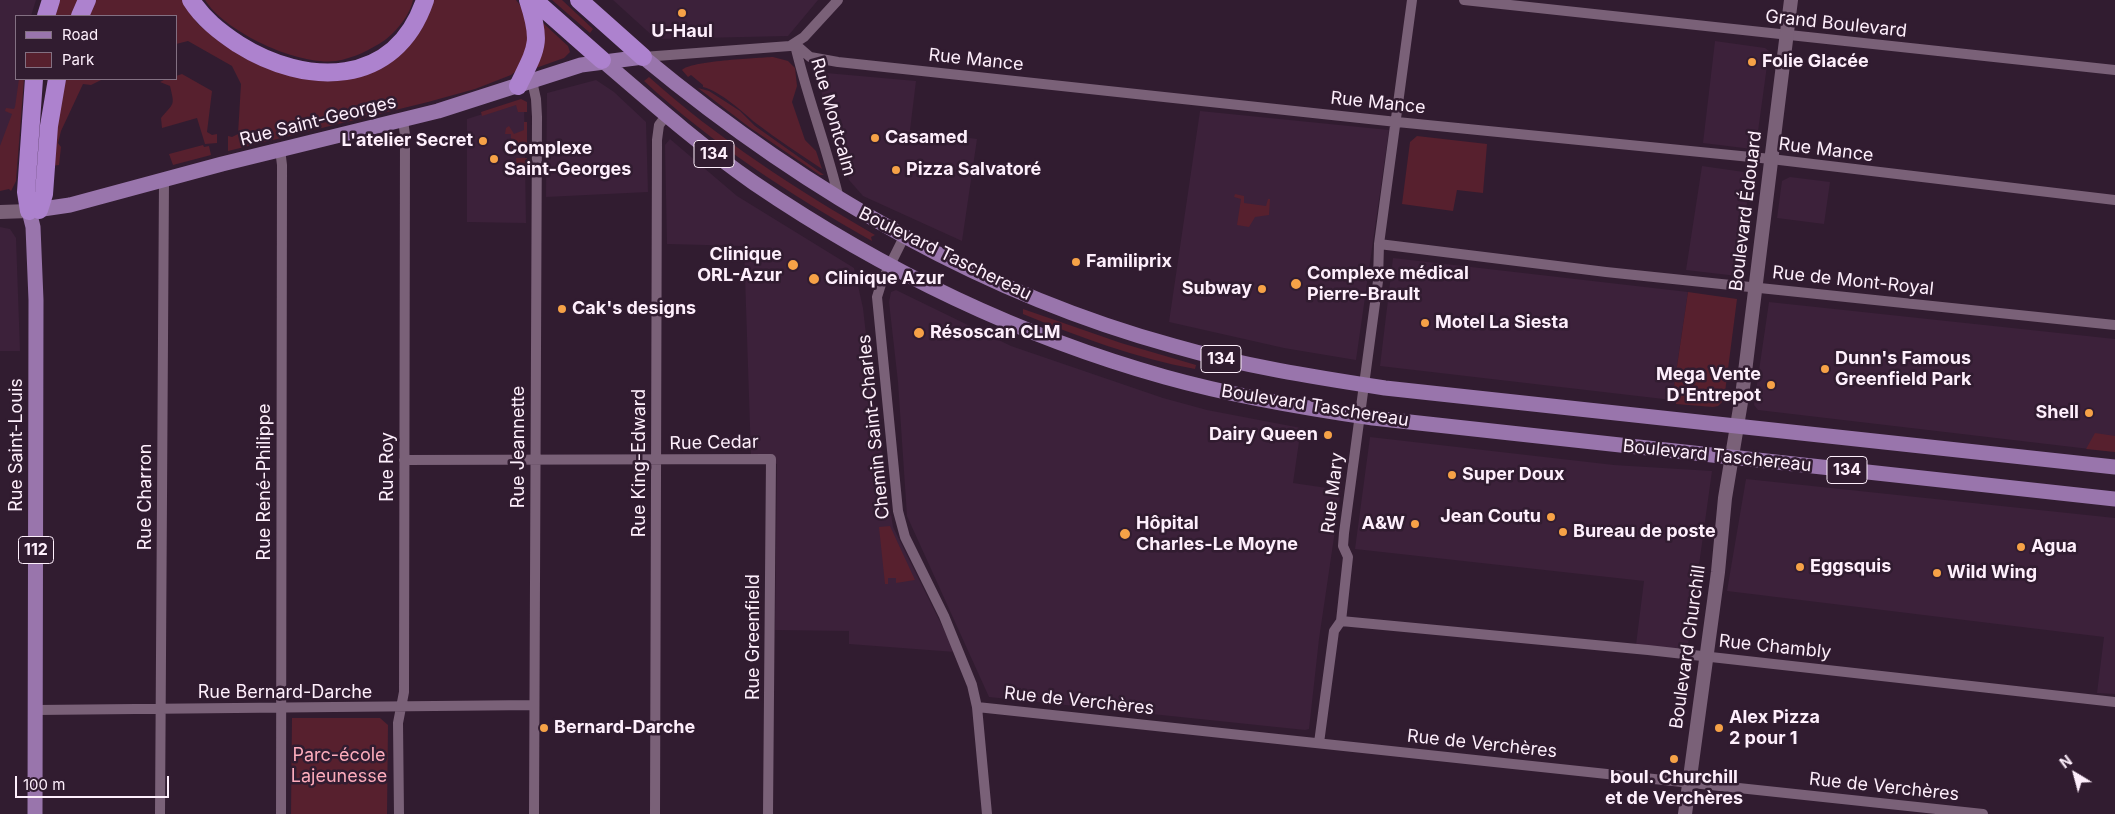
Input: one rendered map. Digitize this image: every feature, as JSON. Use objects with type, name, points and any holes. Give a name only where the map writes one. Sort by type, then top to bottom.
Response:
[{"type":"highway","points":[[46,15],[51,0]]},
{"type":"highway","points":[[80,15],[87,0]]},
{"type":"highway","points":[[191,0],[210,24],[250,51],[297,69],[329,73],[357,69],[389,53],[409,32],[425,0]]},
{"type":"highway","points":[[525,84],[537,41],[535,22],[528,0]]},
{"type":"highway","name":"Boulevard Taschereau","points":[[534,0],[602,60]]},
{"type":"highway","name":"Boulevard Taschereau","points":[[579,0],[643,57]]},
{"type":"highway","points":[[34,80],[26,192],[34,216]]},
{"type":"highway","points":[[34,216],[44,194],[49,126],[57,80]]},
{"type":"main road","name":"Rue Saint-Georges","points":[[34,216],[280,149],[464,104],[581,65],[602,60],[643,57]]},
{"type":"main road","name":"Boulevard Taschereau","points":[[643,57],[737,132],[839,200],[904,237],[1012,289],[1126,332],[1228,360],[1303,376],[1364,385],[2115,467]]},
{"type":"main road","name":"Boulevard Taschereau","points":[[602,60],[666,116],[708,149],[776,197],[890,265],[1004,320],[1129,366],[1234,394],[1360,416],[2115,499]]},
{"type":"main road","name":"Rue Saint-Louis","points":[[34,216],[36,300],[36,814]]},
{"type":"street","name":"Rue Montcalm","points":[[838,0],[795,44],[806,93],[832,169],[839,200]]},
{"type":"street","name":"Rue Mary","points":[[1319,743],[1334,631],[1340,621],[1348,557],[1343,546],[1378,281],[1379,244],[1412,0]]},
{"type":"street","name":"Grand Boulevard","points":[[1464,0],[2115,70]]},
{"type":"street","name":"Boulevard Édouard","points":[[1737,426],[1791,0]]},
{"type":"street","points":[[643,57],[779,48],[795,44]]},
{"type":"street","name":"Rue Mance","points":[[795,44],[807,56],[815,59],[1397,122],[1771,159],[2115,200]]},
{"type":"street","name":"Rue Jeannette","points":[[525,84],[536,99],[537,117],[534,814]]},
{"type":"street","name":"Rue King-Edward","points":[[655,814],[657,140],[659,125],[666,116]]},
{"type":"street","name":"Rue Roy","points":[[399,814],[398,723],[404,692],[405,135],[403,120]]},
{"type":"street","name":"Rue René-Philippe","points":[[280,149],[282,164],[280,814]]},
{"type":"street","name":"Rue Charron","points":[[160,814],[164,180]]},
{"type":"street","name":"Rue Saint-Georges","points":[[0,212],[34,216]]},
{"type":"street","name":"Chemin Saint-Charles","points":[[904,237],[878,290],[877,305],[900,526],[965,663],[977,707],[987,814]]},
{"type":"street","name":"Rue de Mont-Royal","points":[[1379,244],[1606,272],[2115,325]]},
{"type":"street","name":"Boulevard Churchill","points":[[1685,814],[1731,457],[1737,426]]},
{"type":"street","name":"Rue Cedar","points":[[404,460],[771,459]]},
{"type":"street","name":"Rue Greenfield","points":[[768,814],[771,459]]},
{"type":"street","name":"Rue Chambly","points":[[1340,621],[1706,656],[2115,702]]},
{"type":"street","name":"Rue Bernard-Darche","points":[[36,710],[534,706]]},
{"type":"street","name":"Rue de Verchères","points":[[977,707],[1983,814]]},
{"type":"shaded area","points":[[0,0],[36,0],[31,15],[15,15],[15,80],[22,80],[0,188]]},
{"type":"shaded area","points":[[613,0],[818,0],[788,36],[656,39]]},
{"type":"shaded area","points":[[1715,41],[1765,48],[1769,51],[1756,146],[1752,149],[1703,143]]},
{"type":"shaded area","points":[[815,72],[916,81],[910,130],[977,139],[962,241],[863,196],[849,180]]},
{"type":"shaded area","points":[[596,80],[614,92],[646,122],[648,192],[546,197],[547,93]]},
{"type":"shaded area","points":[[524,101],[526,223],[467,222],[467,119]]},
{"type":"shaded area","points":[[1200,111],[1389,130],[1356,360],[1284,348],[1169,322]]},
{"type":"shaded area","points":[[670,139],[737,196],[854,268],[863,308],[872,388],[893,527],[955,652],[849,644],[849,631],[775,630],[777,464],[751,457],[744,246],[667,244],[665,145]]},
{"type":"shaded area","points":[[1702,166],[1751,173],[1737,276],[1686,270]]},
{"type":"shaded area","points":[[1790,177],[1830,182],[1824,224],[1777,218],[1782,181]]},
{"type":"shaded area","points":[[0,227],[10,229],[16,238],[20,351],[0,351]]},
{"type":"shaded area","points":[[1393,258],[1688,292],[1672,400],[1380,366]]},
{"type":"shaded area","name":"Hôpital Charles-Le Moyne","points":[[896,290],[1011,346],[1163,398],[1207,410],[1301,428],[1293,483],[1341,490],[1319,639],[1309,729],[989,697],[907,516],[898,382],[889,302],[891,292]]},
{"type":"shaded area","points":[[1769,302],[2115,339],[2115,452],[1758,410],[1754,405]]},
{"type":"shaded area","points":[[1370,437],[1614,465],[1712,471],[1687,652],[1636,645],[1644,581],[1355,549]]},
{"type":"shaded area","points":[[1746,479],[2115,518],[2115,694],[2097,693],[2104,637],[1727,591]]},
{"type":"green space","points":[[57,0],[81,0],[74,15],[53,15]]},
{"type":"green space","points":[[94,0],[182,0],[198,24],[213,36],[281,72],[323,81],[358,76],[431,0],[516,0],[523,9],[532,34],[520,68],[511,75],[475,89],[228,151],[228,136],[232,137],[238,134],[241,84],[232,66],[188,41],[178,44],[178,15],[86,15]]},
{"type":"green space","points":[[205,0],[413,0],[402,22],[385,40],[349,58],[336,61],[320,61],[283,52],[245,35],[215,12]]},
{"type":"green space","points":[[552,0],[562,0],[593,29],[590,33]]},
{"type":"green space","points":[[542,22],[568,46],[570,52],[564,58],[533,69]]},
{"type":"green space","points":[[773,57],[788,61],[795,68],[797,86],[792,102],[805,140],[816,151],[822,169],[765,130],[717,93],[703,87],[691,75],[688,77],[682,70],[697,64],[710,62]]},
{"type":"green space","points":[[182,74],[212,91],[207,132],[212,135],[217,134],[217,143],[205,144],[197,118],[162,128],[161,118],[171,106],[173,98],[170,86],[160,82],[164,80],[178,80],[178,75]]},
{"type":"green space","points":[[649,77],[675,100],[758,162],[816,200],[875,235],[871,237],[872,241],[782,187],[725,147],[644,81]]},
{"type":"green space","points":[[19,80],[24,80],[16,181],[11,191],[9,189],[0,191],[0,146],[12,114],[5,111],[6,108],[14,109]]},
{"type":"green space","points":[[63,80],[101,80],[91,85],[83,84],[61,131],[58,143],[61,147],[59,165],[51,166]]},
{"type":"green space","points":[[698,88],[709,91],[740,111],[755,126],[824,175],[820,175],[749,127]]},
{"type":"green space","points":[[521,99],[527,102],[527,112],[518,112],[516,105],[482,116],[481,112]]},
{"type":"green space","points":[[524,122],[527,122],[527,147],[514,152],[511,149],[511,134],[505,134],[506,128],[509,126],[514,134],[524,130]]},
{"type":"green space","points":[[1417,136],[1487,144],[1483,193],[1457,190],[1453,211],[1402,204],[1410,142]]},
{"type":"green space","points":[[203,145],[204,147],[209,146],[211,155],[173,165],[169,154]]},
{"type":"green space","points":[[516,158],[527,158],[527,173],[517,172]]},
{"type":"green space","points":[[1235,194],[1244,196],[1244,203],[1266,206],[1268,199],[1270,199],[1269,215],[1255,217],[1249,227],[1237,225],[1241,199],[1234,197]]},
{"type":"green space","points":[[1688,292],[1737,299],[1724,400],[1718,406],[1676,404],[1676,401],[1672,400]]},
{"type":"green space","points":[[1023,309],[1121,343],[1196,365],[1195,369],[1129,353],[1086,339],[1023,314]]},
{"type":"green space","points":[[2095,433],[2115,436],[2115,452],[2086,449]]},
{"type":"green space","points":[[890,526],[915,580],[896,583],[896,578],[888,578],[888,584],[885,584],[879,527]]},
{"type":"green space","name":"Parc-école Lajeunesse","points":[[292,718],[380,718],[388,725],[387,814],[291,814]]},
{"type":"place","name":"U-Haul","points":[[682,13]]},
{"type":"place","name":"Folie Glacée","points":[[1752,62]]},
{"type":"place","name":"Casamed","points":[[875,138]]},
{"type":"place","name":"L'atelier Secret","points":[[483,141]]},
{"type":"place","name":"Complexe Saint-Georges","points":[[494,159]]},
{"type":"place","name":"Pizza Salvatoré","points":[[896,170]]},
{"type":"place","name":"Familiprix","points":[[1076,262]]},
{"type":"place","name":"Clinique ORL-Azur","points":[[793,265]]},
{"type":"place","name":"Clinique Azur","points":[[814,279]]},
{"type":"place","name":"Complexe médical Pierre-Brault","points":[[1296,284]]},
{"type":"place","name":"Subway","points":[[1262,289]]},
{"type":"place","name":"Cak's designs","points":[[562,309]]},
{"type":"place","name":"Motel La Siesta","points":[[1425,323]]},
{"type":"place","name":"Résoscan CLM","points":[[919,333]]},
{"type":"place","name":"Dunn's Famous Greenfield Park","points":[[1825,369]]},
{"type":"place","name":"Mega Vente D'Entrepot","points":[[1771,385]]},
{"type":"place","name":"Shell","points":[[2089,413]]},
{"type":"place","name":"Dairy Queen","points":[[1328,435]]},
{"type":"place","name":"Super Doux","points":[[1452,475]]},
{"type":"place","name":"Jean Coutu","points":[[1551,517]]},
{"type":"place","name":"A&W","points":[[1415,524]]},
{"type":"place","name":"Bureau de poste","points":[[1563,532]]},
{"type":"place","name":"Hôpital Charles-Le Moyne","points":[[1125,534]]},
{"type":"place","name":"Agua","points":[[2021,547]]},
{"type":"place","name":"Eggsquis","points":[[1800,567]]},
{"type":"place","name":"Wild Wing","points":[[1937,573]]},
{"type":"place","name":"Bernard-Darche","points":[[544,728]]},
{"type":"place","name":"Alex Pizza 2 pour 1","points":[[1719,728]]},
{"type":"place","name":"boul. Churchill et de Verchères","points":[[1674,759]]}]
